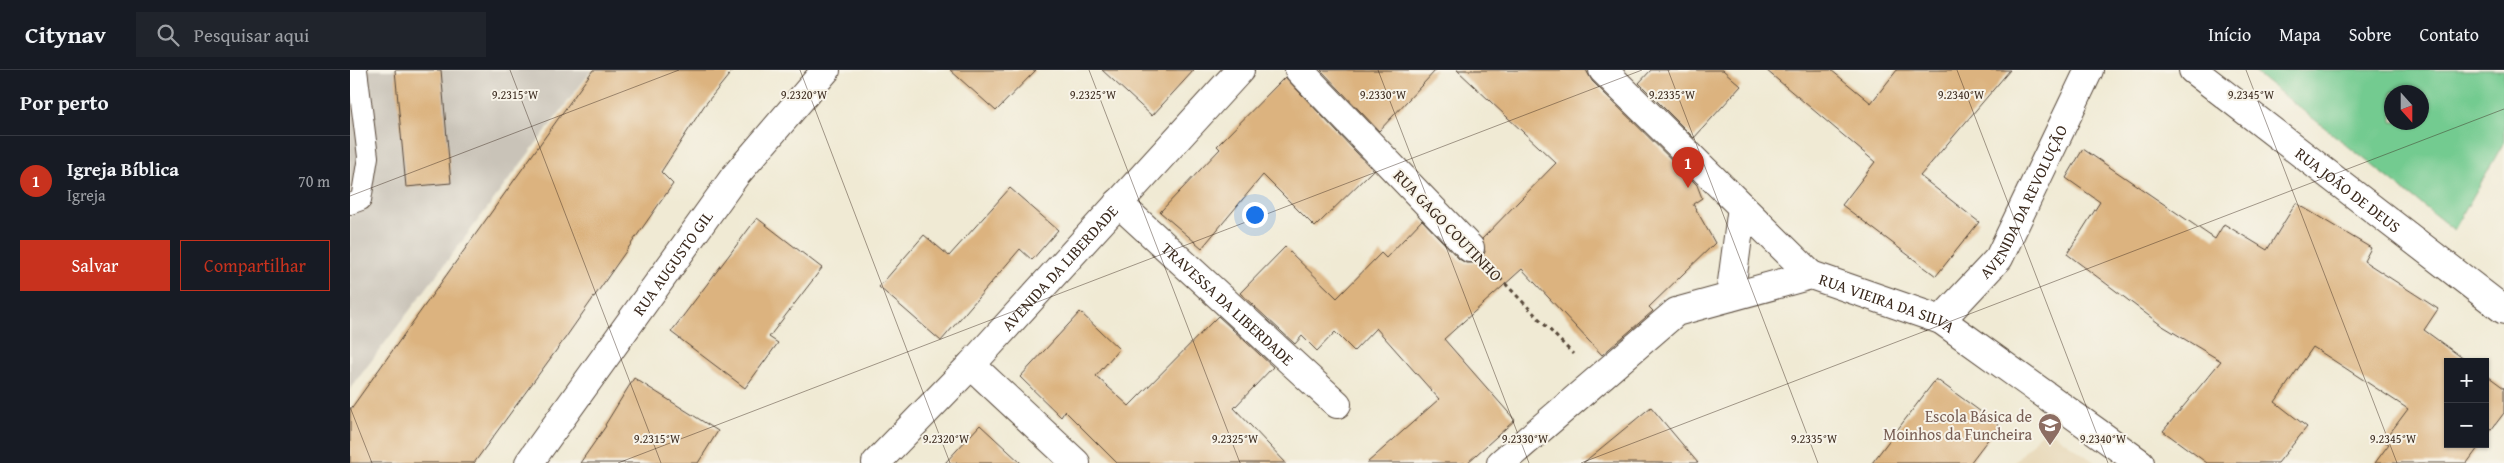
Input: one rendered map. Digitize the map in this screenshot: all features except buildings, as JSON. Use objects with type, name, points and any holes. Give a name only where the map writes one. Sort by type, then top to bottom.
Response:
[{"type":"street","name":"RUA AUGUSTO GIL","points":[[529,463],[735,176],[826,70]]},
{"type":"street","name":"AVENIDA DA LIBERDADE","points":[[876,463],[971,365],[1240,70]]},
{"type":"street","name":"RUA GAGO COUTINHO","points":[[1298,70],[1470,248]]},
{"type":"street","points":[[1603,70],[1811,275]]},
{"type":"street","name":"AVENIDA DA REVOLUÇÃO","points":[[1941,320],[1999,258],[2089,70]]},
{"type":"street","name":"RUA JOÃO DE DEUS","points":[[2193,70],[2504,310]]},
{"type":"street","name":"TRAVESSA DA LIBERDADE","points":[[1118,203],[1337,404]]},
{"type":"street","points":[[1730,297],[1742,207]]},
{"type":"street","name":"RUA VIEIRA DA SILVA","points":[[1502,463],[1676,312],[1811,275],[1941,320],[2140,463]]},
{"type":"street","points":[[971,365],[1076,463]]},
{"type":"lane","points":[[350,204],[361,200],[368,157],[358,70]]},
{"type":"path","name":"RUA GAGO COUTINHO","points":[[1470,248],[1598,380]]},
{"type":"shaded area","points":[[350,70],[592,70],[350,389]]},
{"type":"shaded area","name":"Escola Básica de Moinhos da Funcheira","points":[[2046,428],[2096,463],[2014,463]]},
{"type":"green space","points":[[2252,70],[2504,70],[2504,142],[2454,230]]},
{"type":"place","name":"Igreja Bíblica","points":[[1688,188]]},
{"type":"place","name":"Escola Básica de Moinhos da Funcheira","points":[[2050,446]]}]
